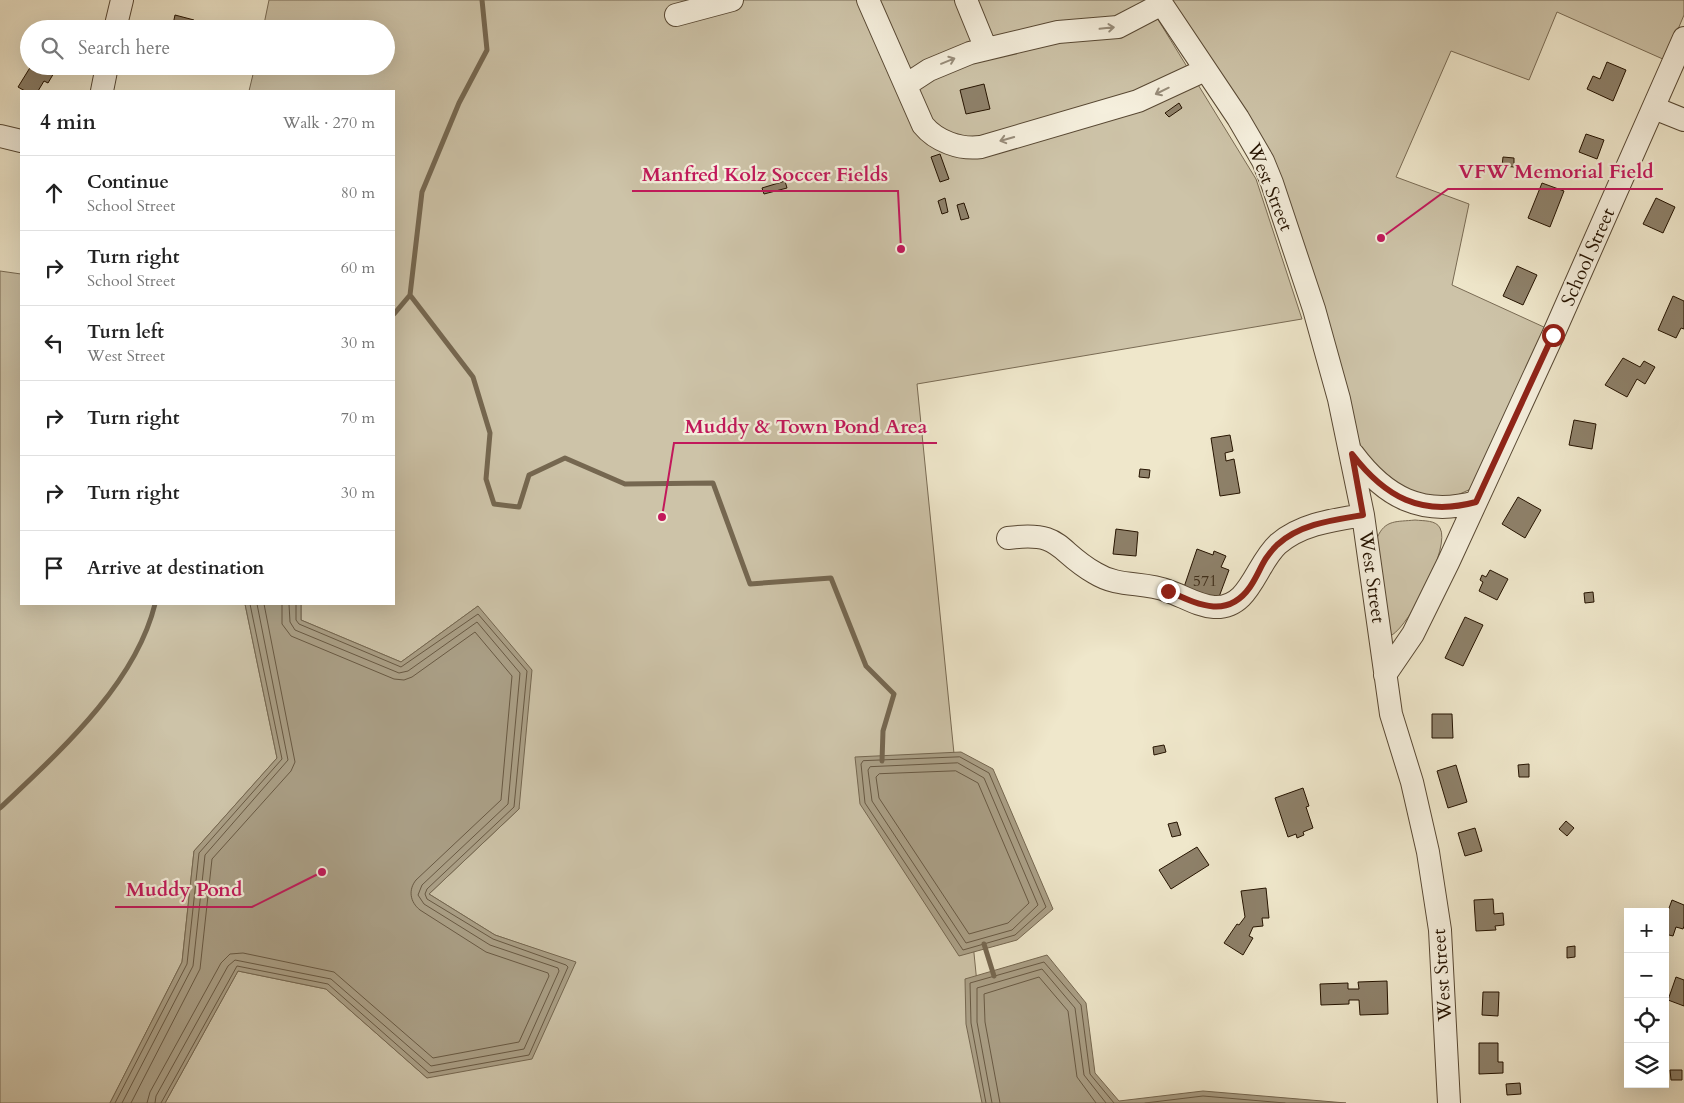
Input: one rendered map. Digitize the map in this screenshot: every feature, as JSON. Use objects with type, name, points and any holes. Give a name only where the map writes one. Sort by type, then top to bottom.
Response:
[{"type":"street","points":[[117,20],[122,0]]},
{"type":"street","points":[[676,14],[732,0]]},
{"type":"street","points":[[868,0],[921,122],[932,135],[958,146],[978,148],[1138,101],[1206,70]]},
{"type":"street","points":[[966,0],[986,49]]},
{"type":"street","points":[[906,85],[924,72],[950,60],[986,49],[1058,32],[1118,27],[1160,2]]},
{"type":"street","name":"West Street","points":[[1160,2],[1252,140],[1272,182],[1340,398],[1363,515],[1391,714],[1412,782],[1428,852],[1440,930],[1449,1103]]},
{"type":"street","name":"School Street","points":[[1385,675],[1413,634],[1476,502],[1549,344],[1684,38]]},
{"type":"street","points":[[102,90],[105,75]]},
{"type":"street","points":[[1654,108],[1684,120]]},
{"type":"street","points":[[0,136],[20,140]]},
{"type":"street","points":[[1352,454],[1367,473],[1384,488],[1412,503],[1442,507],[1476,502]]},
{"type":"street","points":[[1008,538],[1031,535],[1045,537],[1058,543],[1095,573],[1118,584],[1152,586],[1190,601],[1214,607],[1233,605],[1250,587],[1262,562],[1278,544],[1296,532],[1313,525],[1363,515]]},
{"type":"shaded area","points":[[269,0],[1146,0],[1256,179],[1302,319],[917,384],[989,1103],[165,1103],[238,971],[326,989],[427,1078],[576,963],[495,935],[429,894],[519,809],[478,606],[401,662],[301,620],[301,605],[395,605],[395,90],[249,90],[253,75],[395,75],[395,20],[265,20]]},
{"type":"shaded area","points":[[1170,0],[1684,0],[1684,15],[1665,60],[1557,12],[1529,80],[1451,51],[1396,177],[1469,204],[1452,285],[1546,328],[1473,488],[1453,497],[1414,496],[1363,455],[1309,265]]},
{"type":"shaded area","points":[[0,271],[20,274],[20,605],[245,605],[277,758],[194,851],[182,962],[110,1103],[0,1103]]},
{"type":"shaded area","points":[[1415,520],[1429,521],[1438,525],[1442,538],[1440,551],[1418,601],[1400,628],[1392,635],[1387,633],[1377,538],[1388,524]]},
{"type":"water","points":[[245,605],[301,605],[301,620],[401,662],[478,606],[532,670],[519,809],[429,894],[495,935],[576,962],[532,1059],[427,1078],[326,989],[238,971],[165,1103],[110,1103],[182,962],[194,851],[277,758]]},
{"type":"water","points":[[961,752],[993,769],[1053,909],[1017,940],[959,956],[860,804],[855,757]]},
{"type":"water","points":[[1047,955],[1086,1003],[1095,1073],[1119,1101],[1203,1091],[1346,1103],[982,1103],[966,1024],[965,979]]},
{"type":"building","points":[[175,15],[194,20],[174,20]]},
{"type":"building","points":[[1607,62],[1626,70],[1613,101],[1587,89],[1593,76],[1600,79]]},
{"type":"building","points":[[25,75],[53,75],[48,83],[44,81],[39,90],[23,90],[18,87]]},
{"type":"building","points":[[984,84],[990,109],[966,114],[960,90]]},
{"type":"building","points":[[1179,103],[1182,108],[1169,117],[1165,113]]},
{"type":"building","points":[[1586,134],[1604,140],[1597,159],[1579,152]]},
{"type":"building","points":[[940,154],[949,179],[940,182],[931,157]]},
{"type":"building","points":[[1503,157],[1514,158],[1514,167],[1502,166]]},
{"type":"building","points":[[785,181],[787,188],[764,194],[762,188]]},
{"type":"building","points":[[1542,183],[1564,191],[1550,227],[1528,218]]},
{"type":"building","points":[[945,198],[948,212],[942,214],[938,201]]},
{"type":"building","points":[[1656,198],[1675,207],[1663,233],[1643,224]]},
{"type":"building","points":[[964,203],[969,218],[961,220],[957,205]]},
{"type":"building","points":[[1517,266],[1537,275],[1523,305],[1503,296]]},
{"type":"building","points":[[1673,296],[1684,301],[1684,329],[1681,328],[1676,338],[1658,330]]},
{"type":"building","points":[[1623,358],[1640,367],[1644,361],[1655,367],[1645,384],[1637,379],[1627,397],[1605,385]]},
{"type":"building","points":[[1574,420],[1596,424],[1592,449],[1569,445]]},
{"type":"building","points":[[1230,435],[1233,451],[1225,453],[1226,461],[1234,459],[1240,493],[1220,496],[1211,438]]},
{"type":"building","points":[[1140,469],[1150,470],[1149,478],[1139,477]]},
{"type":"building","points":[[1518,497],[1541,510],[1525,538],[1502,524]]},
{"type":"building","points":[[1116,529],[1138,532],[1136,556],[1113,554]]},
{"type":"building","points":[[1197,549],[1213,555],[1214,551],[1226,556],[1221,567],[1229,570],[1216,605],[1182,593]]},
{"type":"building","points":[[1490,570],[1508,579],[1497,600],[1479,591],[1483,582],[1480,580],[1482,575],[1486,577]]},
{"type":"building","points":[[1593,592],[1594,602],[1585,603],[1584,593]]},
{"type":"building","points":[[1465,617],[1483,625],[1463,666],[1445,658]]},
{"type":"building","points":[[1432,714],[1452,714],[1453,738],[1432,738]]},
{"type":"building","points":[[1164,745],[1166,752],[1154,755],[1153,747]]},
{"type":"building","points":[[1529,764],[1529,777],[1519,777],[1518,765]]},
{"type":"building","points":[[1456,765],[1467,802],[1448,808],[1437,771]]},
{"type":"building","points":[[1303,788],[1309,806],[1306,807],[1313,828],[1303,832],[1304,835],[1297,838],[1296,834],[1288,837],[1275,798]]},
{"type":"building","points":[[1566,821],[1574,828],[1567,836],[1559,829]]},
{"type":"building","points":[[1177,822],[1181,835],[1172,837],[1168,824]]},
{"type":"building","points":[[1475,828],[1482,851],[1465,856],[1458,833]]},
{"type":"building","points":[[1197,847],[1209,865],[1171,889],[1159,870]]},
{"type":"building","points":[[1266,888],[1269,918],[1262,918],[1263,926],[1253,927],[1249,936],[1253,938],[1243,955],[1224,943],[1237,924],[1239,925],[1245,917],[1241,891]]},
{"type":"building","points":[[1493,899],[1494,914],[1503,913],[1504,925],[1495,926],[1496,930],[1476,931],[1474,900]]},
{"type":"building","points":[[1672,900],[1684,905],[1683,929],[1676,927],[1673,936],[1669,935],[1669,908]]},
{"type":"building","points":[[1575,946],[1575,957],[1567,958],[1567,947]]},
{"type":"building","points":[[1676,977],[1684,980],[1684,1006],[1669,1000]]},
{"type":"building","points":[[1387,981],[1388,1014],[1360,1015],[1359,1000],[1349,1000],[1349,1004],[1321,1005],[1320,984],[1348,983],[1348,989],[1359,989],[1358,982]]},
{"type":"building","points":[[1483,992],[1499,992],[1498,1016],[1482,1015]]},
{"type":"building","points":[[1479,1043],[1498,1043],[1498,1062],[1503,1062],[1503,1073],[1479,1074]]},
{"type":"building","points":[[1670,1070],[1682,1070],[1682,1080],[1671,1080]]},
{"type":"building","points":[[1520,1083],[1521,1094],[1507,1095],[1506,1084]]},
{"type":"waterway","points":[[395,313],[410,295],[422,192],[459,103],[487,50],[482,0]]},
{"type":"waterway","points":[[410,295],[473,377],[490,433],[486,479],[494,504],[519,507],[529,475],[565,458],[625,484],[713,483],[750,584],[831,578],[866,666],[894,694],[883,731],[882,761]]},
{"type":"waterway","points":[[0,808],[70,740],[113,689],[131,662],[145,634],[155,605]]},
{"type":"waterway","points":[[984,944],[994,976]]},
{"type":"place","name":"VFW Memorial Field","points":[[1381,238]]},
{"type":"place","name":"Manfred Kolz Soccer Fields","points":[[901,249]]},
{"type":"place","name":"Muddy & Town Pond Area","points":[[662,517]]},
{"type":"place","name":"Muddy Pond","points":[[322,872]]},
{"type":"route","points":[[1168,591],[1190,601],[1214,607],[1233,605],[1250,587],[1262,562],[1278,544],[1296,532],[1313,525],[1363,515],[1352,454],[1367,473],[1384,488],[1412,503],[1442,507],[1462,506],[1476,502],[1553,335]]}]
